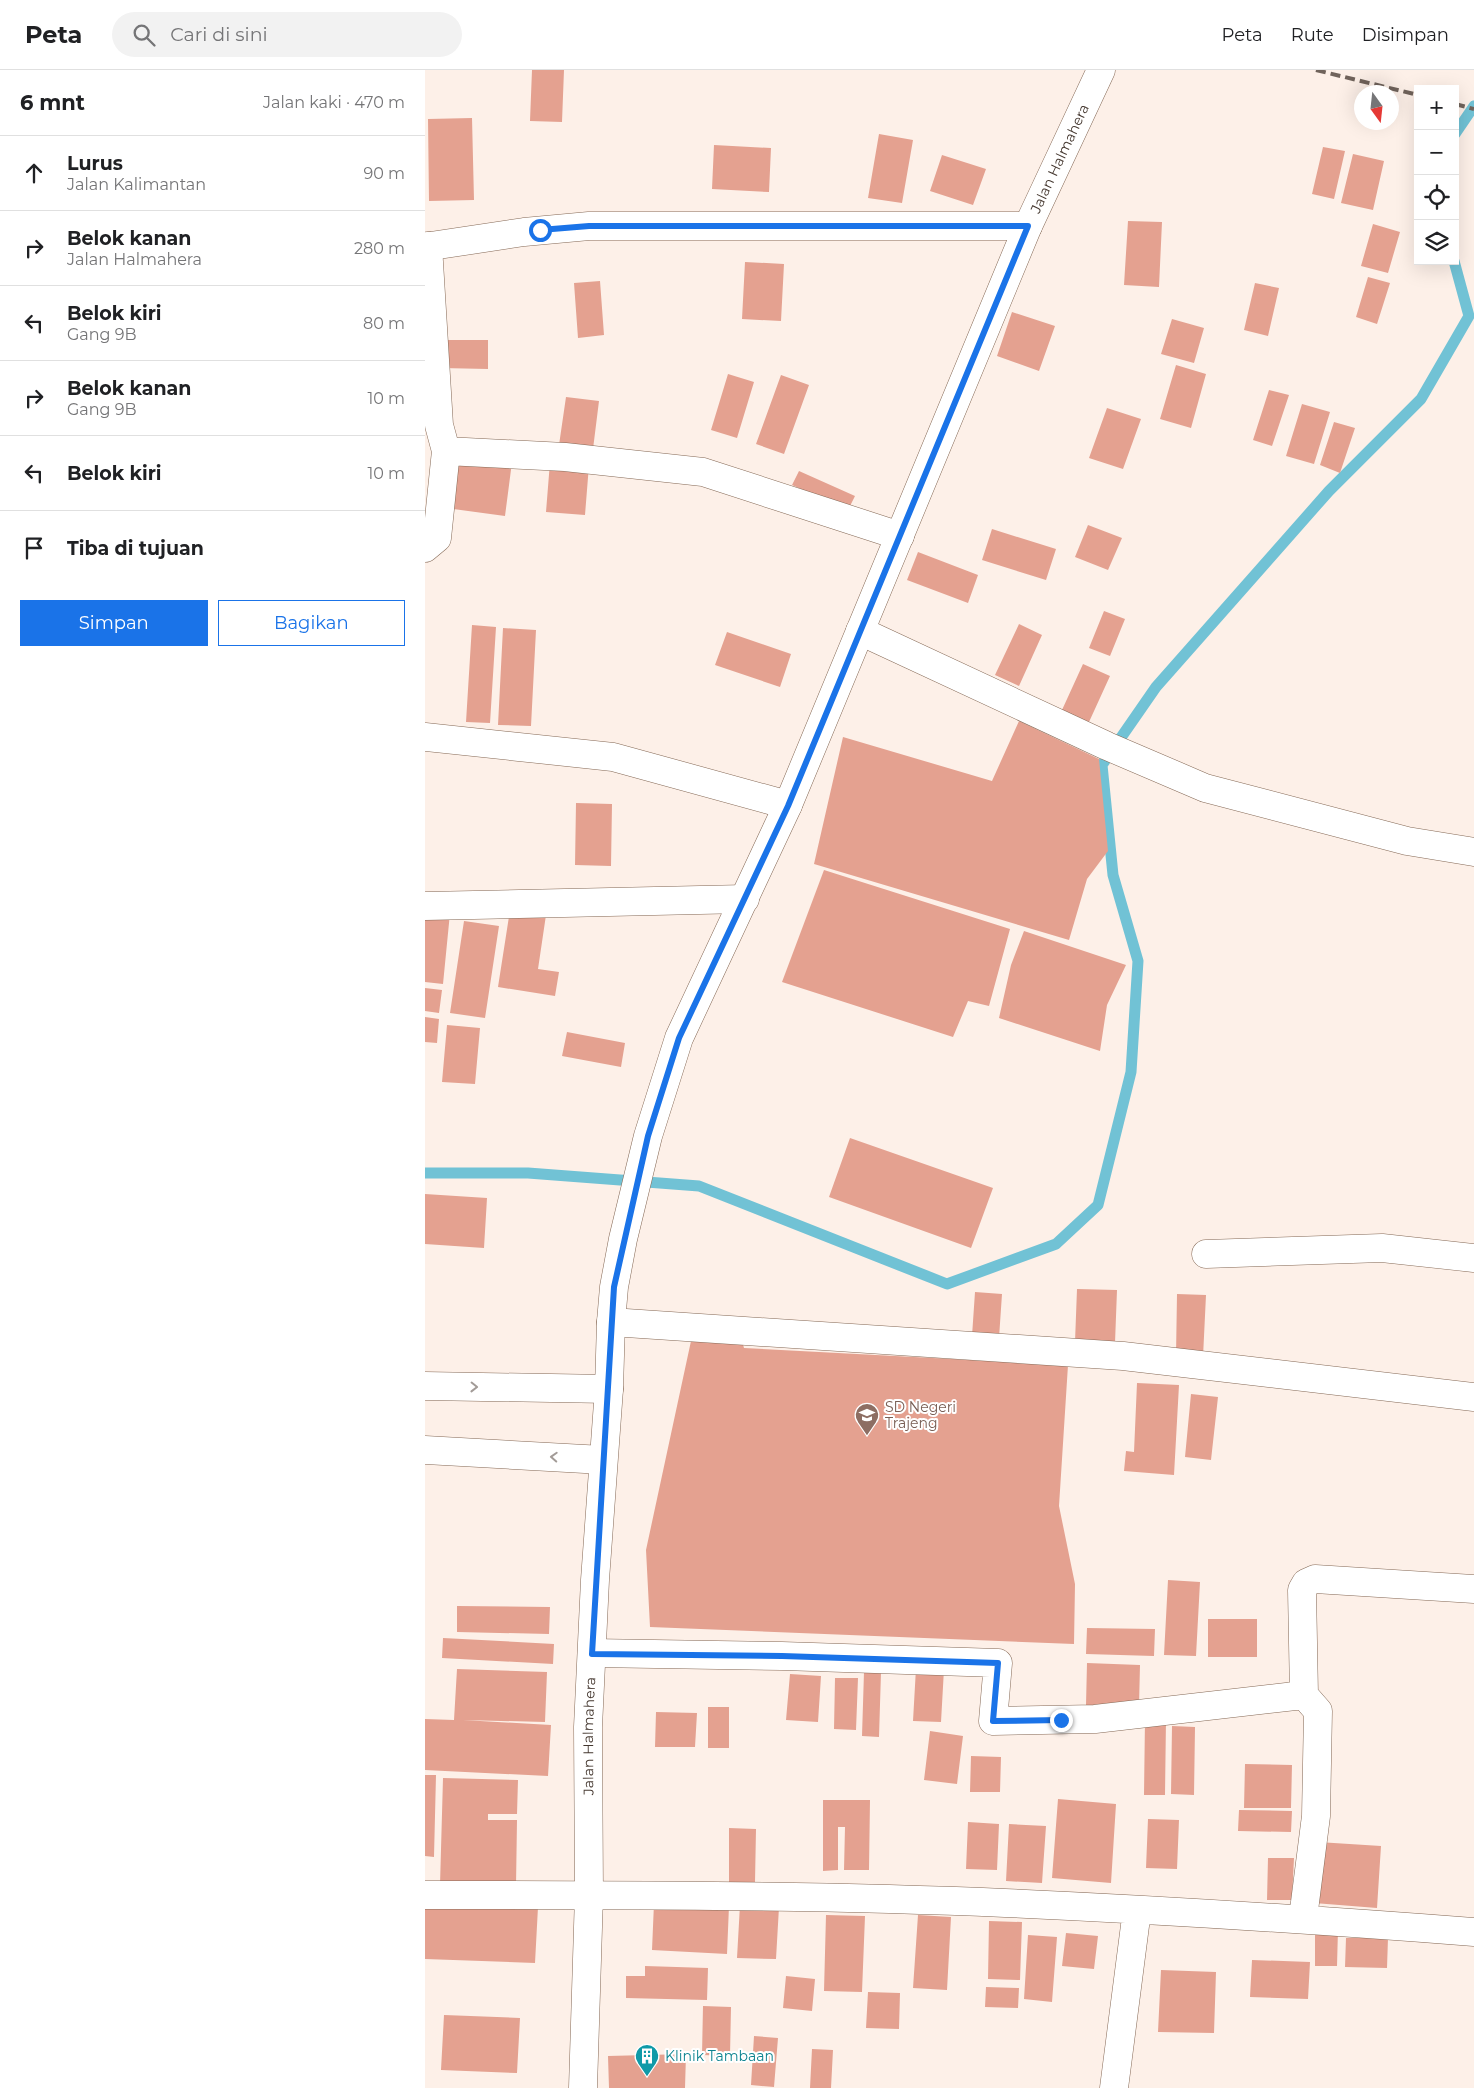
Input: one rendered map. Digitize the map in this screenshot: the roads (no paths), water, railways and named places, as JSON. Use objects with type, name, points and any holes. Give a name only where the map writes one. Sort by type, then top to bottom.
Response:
[{"type":"street","name":"Jalan Halmahera","points":[[583,2088],[589,1895],[588,1727],[603,1460],[609,1389],[611,1322],[614,1287],[648,1136],[679,1038],[788,806],[1028,226],[1101,70]]},
{"type":"street","points":[[425,548],[437,538],[446,451],[439,425],[427,247],[524,232],[589,226],[1028,226]]},
{"type":"street","points":[[446,451],[565,457],[703,472],[900,536]]},
{"type":"street","points":[[860,631],[1107,746],[1205,788],[1407,841],[1474,852]]},
{"type":"street","points":[[425,736],[613,757],[788,806]]},
{"type":"street","points":[[425,906],[745,899]]},
{"type":"street","points":[[1206,1254],[1382,1248],[1474,1258]]},
{"type":"street","points":[[611,1322],[1123,1356],[1474,1397]]},
{"type":"street","points":[[425,1386],[609,1389]]},
{"type":"street","points":[[425,1450],[603,1460]]},
{"type":"street","points":[[1303,1918],[1316,1816],[1318,1711],[1304,1696],[1302,1590],[1306,1582],[1315,1579],[1474,1589]]},
{"type":"street","points":[[592,1654],[782,1656],[998,1663],[993,1721],[1095,1719],[1304,1696]]},
{"type":"street","points":[[425,1895],[589,1895],[1004,1903],[1303,1918],[1474,1932]]},
{"type":"street","points":[[1114,2088],[1137,1910]]},
{"type":"waterway","points":[[1458,130],[1474,106]]},
{"type":"waterway","points":[[425,1173],[528,1173],[699,1186],[947,1284],[1056,1244],[1098,1205],[1131,1072],[1138,961],[1113,875],[1102,765],[1156,687],[1329,491],[1421,399],[1469,316],[1455,265]]},
{"type":"railway","points":[[1316,70],[1414,94]]},
{"type":"railway","points":[[1459,105],[1474,109]]},
{"type":"place","name":"SD Negeri Trajeng","points":[[867,1436]]},
{"type":"place","name":"Klinik Tambaan","points":[[647,2077]]}]
